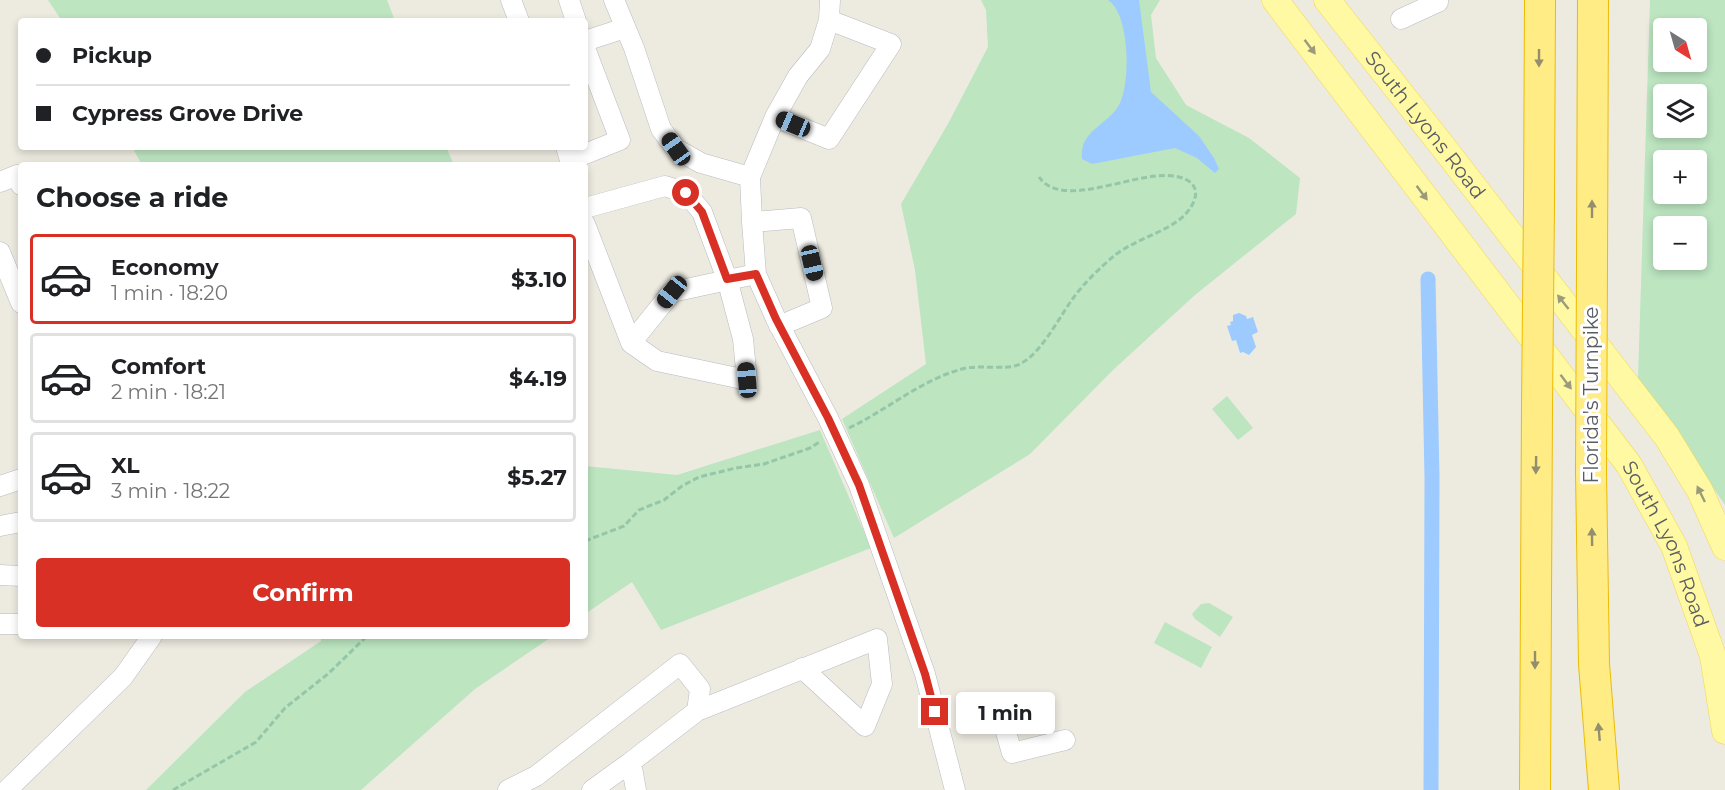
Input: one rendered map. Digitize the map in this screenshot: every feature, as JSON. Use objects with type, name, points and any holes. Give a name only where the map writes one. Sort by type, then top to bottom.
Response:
[{"type":"highway","points":[[1535,790],[1540,0]]},
{"type":"highway","name":"Florida's Turnpike","points":[[1593,0],[1591,472],[1594,664],[1604,790]]},
{"type":"main road","name":"South Lyons Road","points":[[1275,0],[1629,465],[1674,546],[1713,656],[1725,731]]},
{"type":"main road","name":"South Lyons Road","points":[[1327,0],[1667,437],[1700,491],[1725,547]]},
{"type":"street","points":[[511,0],[518,18]]},
{"type":"street","points":[[569,0],[575,18]]},
{"type":"street","points":[[614,0],[661,129],[676,149],[701,163],[750,177]]},
{"type":"street","points":[[830,0],[828,20],[820,49],[798,76],[775,117],[750,177],[756,274],[779,326],[836,434],[859,485],[925,674],[955,790]]},
{"type":"street","points":[[1401,19],[1438,0]]},
{"type":"street","points":[[775,117],[829,140],[891,44],[828,20]]},
{"type":"street","points":[[588,40],[625,28]]},
{"type":"street","points":[[567,150],[570,160],[620,140],[588,56]]},
{"type":"street","points":[[0,182],[17,176],[18,178]]},
{"type":"street","points":[[588,207],[665,186],[686,193],[702,212],[727,279],[743,339],[747,380],[657,361],[631,343],[588,232]]},
{"type":"street","points":[[752,222],[801,218],[822,308],[779,326]]},
{"type":"street","points":[[0,252],[16,278]]},
{"type":"street","points":[[631,343],[672,292],[756,274]]},
{"type":"street","points":[[0,486],[18,480]]},
{"type":"street","points":[[0,526],[18,523]]},
{"type":"street","points":[[0,575],[18,576]]},
{"type":"street","points":[[0,624],[18,624]]},
{"type":"street","points":[[7,790],[123,676],[150,639]]},
{"type":"street","points":[[592,790],[697,711],[802,668],[877,639],[882,684],[865,726],[802,668]]},
{"type":"street","points":[[508,790],[536,776],[680,664],[700,689],[697,711]]},
{"type":"street","points":[[998,704],[1012,753],[1065,740]]},
{"type":"street","points":[[631,762],[636,790]]},
{"type":"path","points":[[588,540],[624,526],[639,510],[664,500],[682,486],[699,477],[764,464],[810,448],[925,385],[960,369],[978,365],[1018,365],[1034,353],[1076,294],[1097,272],[1117,254],[1182,219],[1195,201],[1197,193],[1193,184],[1185,178],[1160,176],[1091,189],[1062,190],[1043,183],[1039,177]]},
{"type":"path","points":[[173,790],[256,742],[285,708],[329,673],[364,639]]},
{"type":"green space","points":[[48,0],[387,0],[394,18],[60,18]]},
{"type":"green space","points":[[981,0],[1160,0],[1151,15],[1156,58],[1186,105],[1249,138],[1300,178],[1296,214],[1195,295],[1113,370],[1030,454],[894,538],[842,419],[926,364],[915,270],[901,204],[949,122],[988,47],[986,10]]},
{"type":"green space","points":[[1650,0],[1725,0],[1725,505],[1638,378]]},
{"type":"green space","points":[[134,150],[447,150],[453,162],[140,162]]},
{"type":"green space","points":[[1227,396],[1253,428],[1238,440],[1212,409]]},
{"type":"green space","points":[[820,430],[871,548],[661,630],[632,582],[588,612],[588,466],[677,475]]},
{"type":"green space","points":[[1209,603],[1233,617],[1220,637],[1195,619],[1192,614],[1201,604]]},
{"type":"green space","points":[[1165,622],[1212,647],[1201,668],[1154,643]]},
{"type":"green space","points":[[321,639],[549,639],[475,689],[361,790],[146,790],[245,692]]},
{"type":"water","points":[[1108,0],[1139,0],[1151,92],[1199,136],[1219,169],[1215,173],[1197,158],[1175,148],[1092,164],[1082,159],[1085,141],[1114,112],[1123,95],[1127,66],[1124,34],[1121,19]]},
{"type":"water","points":[[1239,313],[1247,319],[1253,317],[1258,332],[1252,335],[1256,347],[1249,355],[1240,353],[1236,340],[1232,341],[1227,326],[1231,325],[1233,315]]},
{"type":"waterway","points":[[1428,279],[1432,478],[1431,790]]},
{"type":"route","points":[[686,193],[702,212],[727,279],[756,274],[776,319],[828,418],[859,485],[925,674],[935,712]]}]
